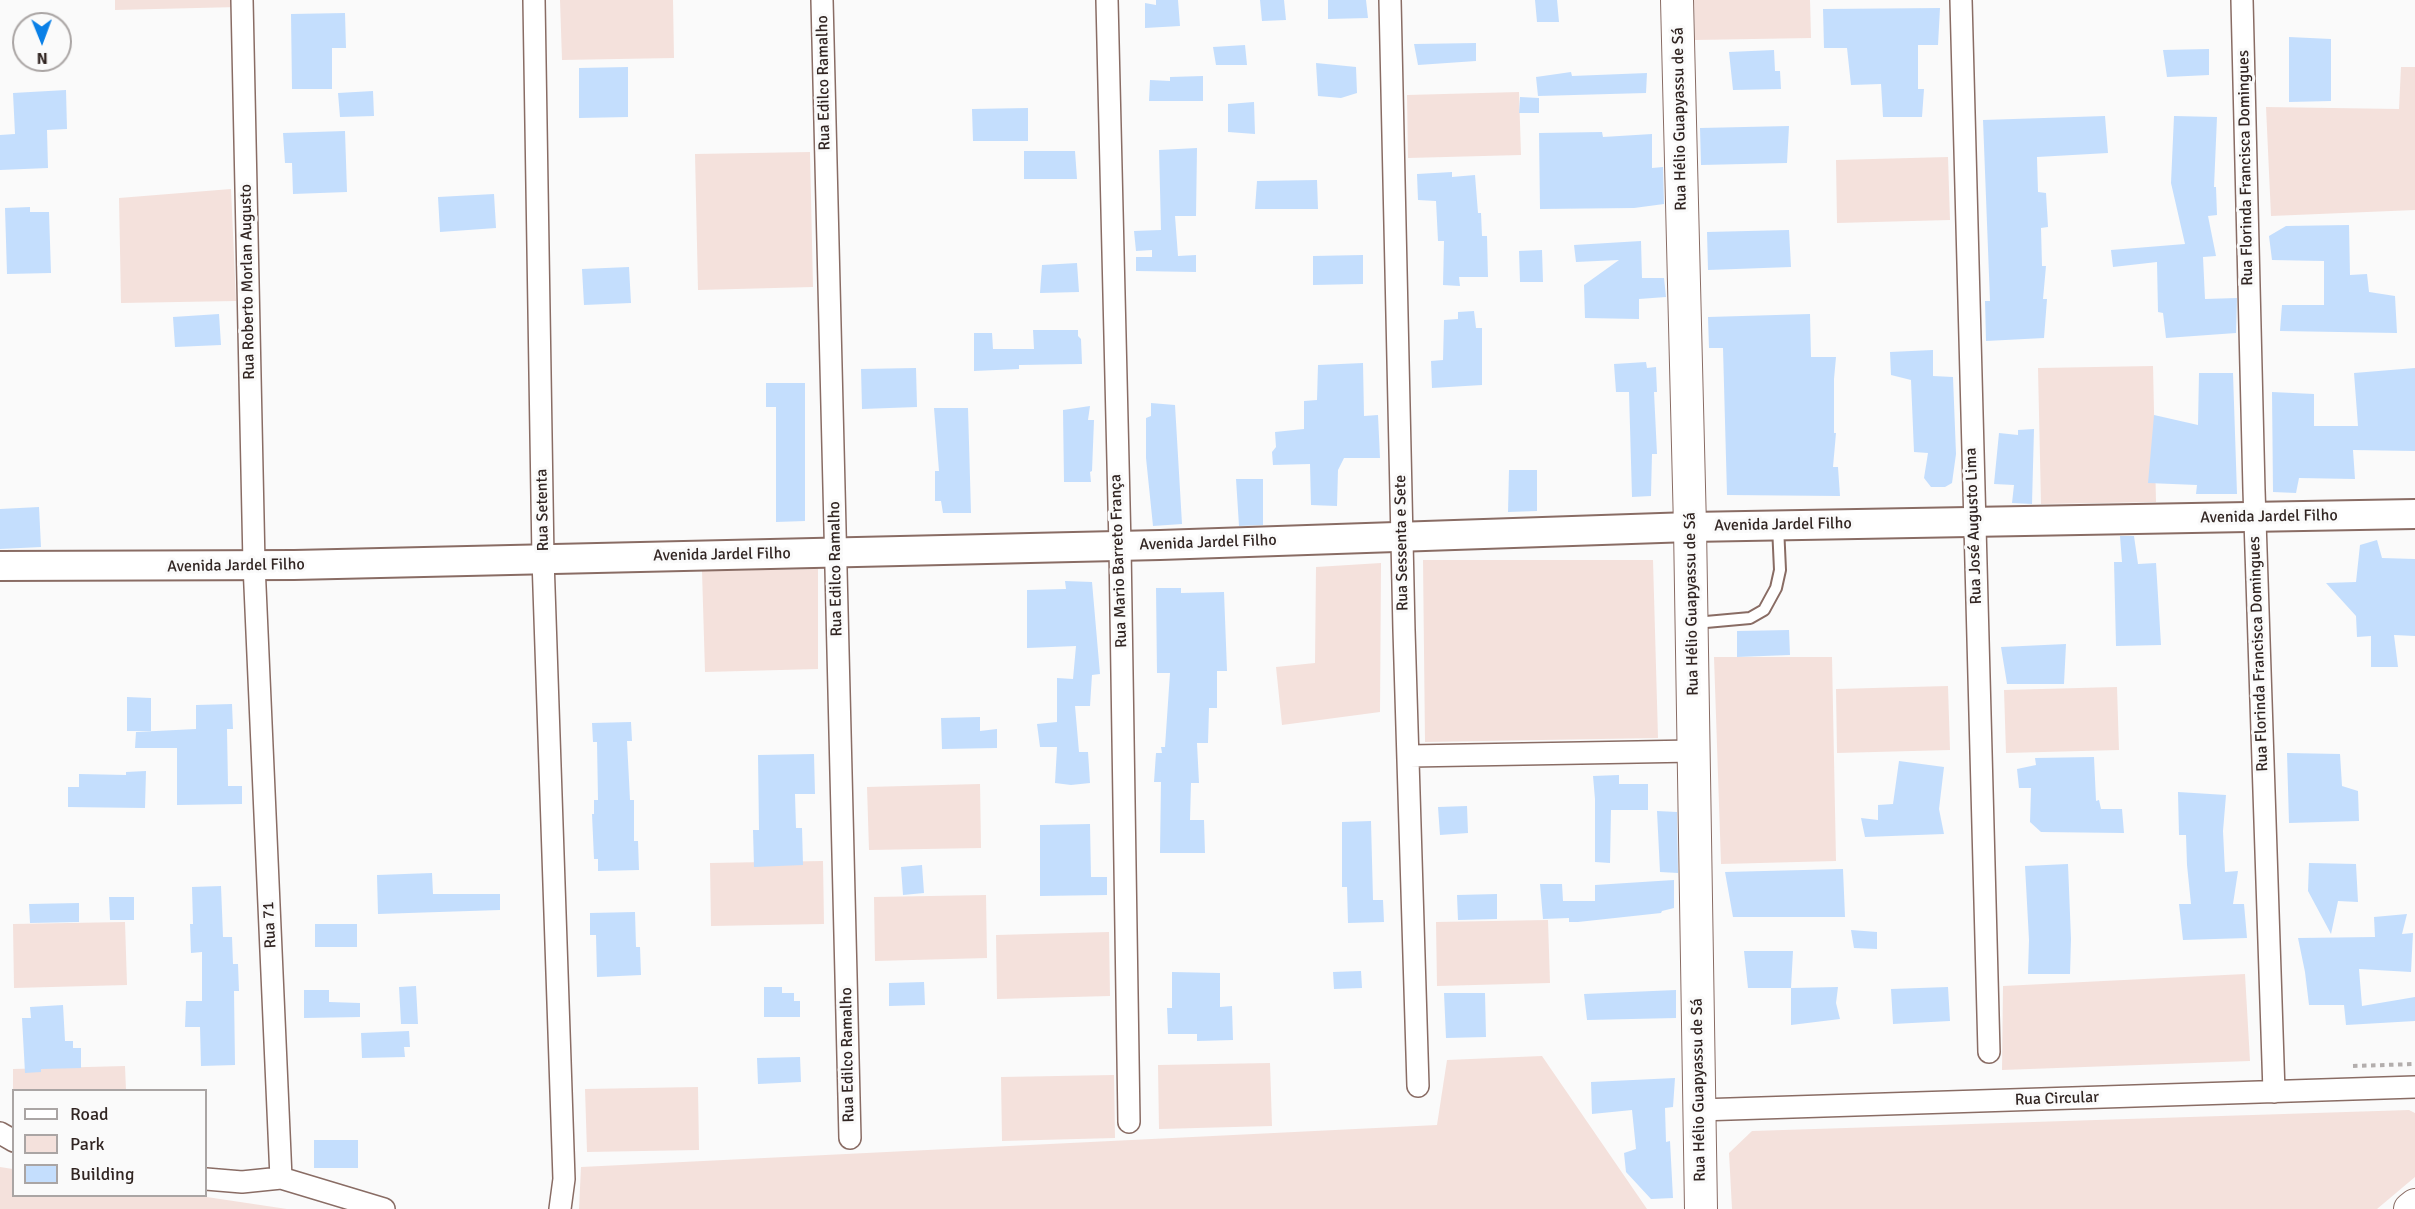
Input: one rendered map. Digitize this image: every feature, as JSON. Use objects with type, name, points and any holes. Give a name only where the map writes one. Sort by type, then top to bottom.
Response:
[{"type":"main road","name":"Rua Hélio Guapyassu de Sá","points":[[1677,0],[1692,623],[1701,1209]]},
{"type":"main road","name":"Avenida Jardel Filho","points":[[0,567],[230,567],[254,564],[294,565],[1120,546],[1690,527],[2415,514]]},
{"type":"main road","points":[[2410,1209],[2415,1205]]},
{"type":"street","name":"Rua Roberto Morlan Augusto","points":[[242,0],[254,564]]},
{"type":"street","name":"Rua Setenta","points":[[534,0],[543,559],[564,1179],[560,1209]]},
{"type":"street","name":"Rua Edilco Ramalho","points":[[822,0],[850,1138]]},
{"type":"street","name":"Rua Mario Barreto França","points":[[1107,0],[1120,546],[1129,1122]]},
{"type":"street","name":"Rua Sessenta e Sete","points":[[1390,0],[1402,537],[1418,1086]]},
{"type":"street","name":"Rua José Augusto Lima","points":[[1961,0],[1989,1052]]},
{"type":"street","name":"Rua Florinda Francisca Domingues","points":[[2242,0],[2255,517],[2274,1092]]},
{"type":"street","name":"Rua 71","points":[[254,564],[281,1178]]},
{"type":"street","points":[[1410,756],[1694,751]]},
{"type":"street","name":"Rua Circular","points":[[1699,1110],[2415,1087]]},
{"type":"street","points":[[207,1179],[242,1182],[281,1178],[384,1209]]},
{"type":"lane","points":[[1692,623],[1750,618],[1764,610],[1776,588],[1780,570],[1778,525]]},
{"type":"green space","points":[[115,0],[237,0],[238,7],[115,10]]},
{"type":"green space","points":[[560,0],[673,0],[674,58],[562,60]]},
{"type":"green space","points":[[1694,0],[1810,0],[1811,38],[1695,40]]},
{"type":"green space","points":[[2401,67],[2415,67],[2415,210],[2271,216],[2266,107],[2399,109]]},
{"type":"green space","points":[[1519,92],[1521,155],[1408,158],[1407,95]]},
{"type":"green space","points":[[810,152],[813,287],[698,290],[695,154]]},
{"type":"green space","points":[[1948,157],[1950,220],[1837,223],[1836,160]]},
{"type":"green space","points":[[231,189],[236,301],[121,303],[119,198]]},
{"type":"green space","points":[[2153,366],[2156,502],[2041,504],[2038,368]]},
{"type":"green space","points":[[1423,560],[1653,560],[1658,738],[1425,742]]},
{"type":"green space","points":[[1381,563],[1380,712],[1282,725],[1276,667],[1315,663],[1316,567]]},
{"type":"green space","points":[[818,569],[818,669],[705,672],[702,571]]},
{"type":"green space","points":[[1714,657],[1832,657],[1836,861],[1721,864]]},
{"type":"green space","points":[[1948,686],[1950,750],[1837,753],[1836,689]]},
{"type":"green space","points":[[2117,687],[2119,750],[2006,753],[2004,690]]},
{"type":"green space","points":[[980,784],[981,848],[869,850],[867,787]]},
{"type":"green space","points":[[823,861],[824,924],[711,926],[710,863]]},
{"type":"green space","points":[[986,895],[987,958],[875,961],[874,897]]},
{"type":"green space","points":[[1548,920],[1550,983],[1437,986],[1436,922]]},
{"type":"green space","points":[[125,922],[127,985],[14,988],[13,924]]},
{"type":"green space","points":[[1109,932],[1110,996],[997,999],[996,935]]},
{"type":"green space","points":[[2245,974],[2250,1061],[2002,1070],[2003,986]]},
{"type":"green space","points":[[1542,1056],[1647,1209],[579,1209],[581,1167],[1437,1125],[1447,1060]]},
{"type":"green space","points":[[1270,1063],[1272,1126],[1159,1129],[1158,1065]]},
{"type":"green space","points":[[125,1066],[126,1089],[13,1089],[13,1069]]},
{"type":"green space","points":[[1114,1075],[1115,1138],[1002,1141],[1001,1077]]},
{"type":"green space","points":[[698,1087],[699,1150],[587,1152],[585,1089]]},
{"type":"green space","points":[[2409,1110],[2415,1113],[2415,1177],[2377,1209],[1732,1209],[1729,1153],[1752,1131]]},
{"type":"green space","points":[[0,1167],[12,1169],[12,1197],[207,1197],[287,1209],[0,1209]]},
{"type":"building","points":[[1156,0],[1178,0],[1180,26],[1145,28],[1145,3],[1156,5]]},
{"type":"building","points":[[1260,0],[1284,0],[1286,20],[1262,21]]},
{"type":"building","points":[[1328,0],[1366,0],[1368,18],[1328,19]]},
{"type":"building","points":[[1535,0],[1557,0],[1559,22],[1537,22]]},
{"type":"building","points":[[1940,8],[1938,45],[1918,45],[1918,89],[1924,89],[1922,117],[1883,117],[1881,84],[1851,85],[1847,48],[1824,48],[1823,9]]},
{"type":"building","points":[[345,13],[346,48],[332,48],[332,89],[292,89],[291,14]]},
{"type":"building","points":[[2289,37],[2331,39],[2331,101],[2289,102]]},
{"type":"building","points":[[1476,43],[1476,61],[1418,65],[1414,44]]},
{"type":"building","points":[[1245,45],[1247,65],[1216,65],[1213,47]]},
{"type":"building","points":[[2209,49],[2209,75],[2167,77],[2163,50]]},
{"type":"building","points":[[1774,50],[1775,71],[1780,71],[1781,89],[1733,90],[1729,52]]},
{"type":"building","points":[[1316,63],[1356,67],[1357,93],[1341,98],[1318,96]]},
{"type":"building","points":[[628,67],[628,117],[579,118],[579,68]]},
{"type":"building","points":[[1571,72],[1572,76],[1647,73],[1646,93],[1538,96],[1536,77]]},
{"type":"building","points":[[1203,76],[1203,101],[1149,101],[1150,80],[1170,81],[1170,77]]},
{"type":"building","points":[[66,90],[67,129],[47,130],[48,168],[0,170],[0,135],[15,134],[13,93]]},
{"type":"building","points":[[373,91],[374,116],[340,117],[338,93]]},
{"type":"building","points":[[1520,97],[1539,98],[1539,113],[1519,113]]},
{"type":"building","points":[[1254,102],[1255,134],[1228,132],[1228,104]]},
{"type":"building","points":[[1028,108],[1028,141],[973,141],[972,109]]},
{"type":"building","points":[[2105,116],[2108,153],[2037,157],[2038,192],[2046,193],[2048,227],[2041,228],[2042,266],[2046,266],[2043,299],[2047,299],[2044,338],[1986,341],[1985,301],[1990,301],[1983,120]]},
{"type":"building","points":[[2174,116],[2217,117],[2214,187],[2216,187],[2217,215],[2208,216],[2216,256],[2203,257],[2205,299],[2237,298],[2236,333],[2166,338],[2163,313],[2158,312],[2157,262],[2113,267],[2111,250],[2185,244],[2171,183]]},
{"type":"building","points":[[1789,126],[1787,163],[1701,165],[1700,128]]},
{"type":"building","points":[[345,131],[347,192],[293,194],[292,163],[285,163],[283,133]]},
{"type":"building","points":[[1602,132],[1603,137],[1652,134],[1652,168],[1663,167],[1664,204],[1634,208],[1540,209],[1539,133]]},
{"type":"building","points":[[1197,148],[1196,216],[1175,216],[1178,256],[1196,255],[1196,272],[1136,271],[1136,257],[1152,257],[1152,250],[1136,251],[1134,231],[1161,230],[1159,150]]},
{"type":"building","points":[[1024,151],[1075,151],[1077,179],[1024,179]]},
{"type":"building","points":[[1452,172],[1452,177],[1475,175],[1482,236],[1487,236],[1488,277],[1459,277],[1460,286],[1443,285],[1444,241],[1438,241],[1436,201],[1418,200],[1417,174]]},
{"type":"building","points":[[1317,180],[1318,209],[1255,209],[1257,181]]},
{"type":"building","points":[[494,194],[496,228],[440,232],[438,197]]},
{"type":"building","points":[[30,207],[30,212],[49,212],[51,273],[7,274],[5,208]]},
{"type":"building","points":[[2349,225],[2350,275],[2367,274],[2369,292],[2395,296],[2397,333],[2280,331],[2282,305],[2324,305],[2324,261],[2272,260],[2269,236],[2286,226]]},
{"type":"building","points":[[1789,230],[1791,267],[1708,270],[1707,232]]},
{"type":"building","points":[[1641,241],[1642,278],[1664,278],[1666,297],[1639,299],[1639,319],[1585,318],[1584,285],[1619,260],[1576,262],[1574,245]]},
{"type":"building","points":[[1542,250],[1543,282],[1520,282],[1519,251]]},
{"type":"building","points":[[1363,255],[1363,284],[1313,285],[1313,256]]},
{"type":"building","points":[[1077,263],[1079,292],[1040,293],[1042,265]]},
{"type":"building","points":[[629,267],[631,303],[584,305],[582,269]]},
{"type":"building","points":[[1474,311],[1476,328],[1482,328],[1482,385],[1432,388],[1431,361],[1443,360],[1444,320],[1458,319],[1458,312]]},
{"type":"building","points":[[219,314],[221,345],[175,347],[173,317]]},
{"type":"building","points":[[1810,314],[1811,357],[1836,357],[1834,433],[1836,433],[1833,467],[1838,467],[1840,496],[1727,495],[1723,348],[1709,348],[1708,317]]},
{"type":"building","points":[[1033,330],[1078,330],[1078,336],[1081,339],[1082,364],[1019,365],[1019,369],[974,371],[974,333],[992,333],[993,349],[1034,349]]},
{"type":"building","points":[[1933,350],[1933,376],[1953,377],[1956,454],[1952,483],[1945,487],[1931,487],[1924,478],[1928,453],[1914,452],[1911,380],[1891,375],[1890,352]]},
{"type":"building","points":[[1646,362],[1647,368],[1656,367],[1657,392],[1654,392],[1657,454],[1652,454],[1651,496],[1632,497],[1629,392],[1616,392],[1614,364]]},
{"type":"building","points":[[1363,363],[1364,416],[1378,415],[1380,458],[1344,458],[1338,470],[1337,506],[1311,505],[1310,464],[1273,465],[1272,452],[1276,447],[1275,432],[1304,429],[1304,401],[1317,400],[1318,365]]},
{"type":"building","points":[[916,368],[917,407],[862,409],[861,369]]},
{"type":"building","points":[[2415,368],[2415,451],[2353,450],[2355,479],[2299,478],[2296,493],[2273,492],[2272,392],[2314,394],[2314,426],[2358,426],[2354,373]]},
{"type":"building","points":[[2199,373],[2233,373],[2237,494],[2196,494],[2197,485],[2148,483],[2154,415],[2198,425]]},
{"type":"building","points":[[766,383],[805,383],[805,521],[776,522],[776,407],[766,407]]},
{"type":"building","points":[[1151,403],[1175,405],[1182,524],[1153,526],[1146,458],[1146,418],[1151,416]]},
{"type":"building","points":[[1090,406],[1088,420],[1094,420],[1091,482],[1064,482],[1063,410]]},
{"type":"building","points":[[934,408],[968,408],[971,513],[943,513],[941,501],[935,501],[935,471],[939,471]]},
{"type":"building","points":[[2034,429],[2032,504],[2012,503],[2014,485],[1994,484],[1999,433],[2018,435],[2018,430]]},
{"type":"building","points":[[1509,470],[1537,470],[1537,511],[1508,512]]},
{"type":"building","points":[[1236,479],[1263,479],[1263,525],[1239,526]]},
{"type":"building","points":[[39,507],[41,547],[0,549],[0,509]]},
{"type":"building","points":[[2120,536],[2134,536],[2138,564],[2156,563],[2161,645],[2116,646],[2114,562],[2122,562]]},
{"type":"building","points":[[2377,540],[2382,558],[2415,559],[2415,636],[2394,635],[2398,667],[2371,667],[2371,636],[2357,637],[2356,616],[2326,583],[2356,582],[2360,545]]},
{"type":"building","points":[[1065,581],[1092,582],[1100,674],[1092,675],[1090,706],[1075,706],[1079,752],[1088,752],[1090,783],[1071,785],[1055,783],[1057,747],[1040,747],[1037,724],[1057,722],[1057,678],[1073,679],[1076,646],[1027,648],[1027,590],[1066,589]]},
{"type":"building","points":[[1156,588],[1181,588],[1181,593],[1224,592],[1227,671],[1217,671],[1217,708],[1209,708],[1208,743],[1197,743],[1199,783],[1191,783],[1190,820],[1204,820],[1205,853],[1160,853],[1161,782],[1154,782],[1156,753],[1162,753],[1161,747],[1165,747],[1170,673],[1157,673]]},
{"type":"building","points":[[1789,630],[1790,655],[1737,657],[1737,631]]},
{"type":"building","points":[[2066,644],[2064,684],[2007,684],[2001,647]]},
{"type":"building","points":[[127,697],[151,698],[151,731],[127,731]]},
{"type":"building","points":[[232,704],[233,729],[227,729],[228,786],[242,786],[242,804],[177,805],[177,748],[135,748],[136,732],[196,729],[196,705]]},
{"type":"building","points":[[980,717],[980,731],[997,729],[997,748],[942,749],[941,718]]},
{"type":"building","points":[[631,722],[632,741],[627,741],[630,800],[634,800],[634,841],[638,841],[639,870],[598,871],[598,859],[594,859],[592,814],[594,814],[594,800],[598,800],[597,742],[593,742],[592,723]]},
{"type":"building","points":[[2287,753],[2340,754],[2342,786],[2358,791],[2359,821],[2289,823]]},
{"type":"building","points":[[814,754],[815,794],[795,794],[796,828],[802,828],[803,865],[754,867],[753,830],[759,830],[758,755]]},
{"type":"building","points":[[2094,757],[2096,801],[2099,800],[2101,809],[2122,809],[2124,833],[2041,832],[2030,822],[2031,788],[2019,788],[2017,769],[2036,765],[2035,758]]},
{"type":"building","points":[[1899,761],[1944,767],[1939,809],[1944,834],[1865,837],[1861,818],[1878,820],[1878,805],[1893,804]]},
{"type":"building","points":[[146,771],[145,808],[68,807],[68,787],[79,787],[79,774],[126,775],[126,772]]},
{"type":"building","points":[[1619,775],[1619,784],[1648,784],[1648,810],[1611,810],[1610,863],[1595,862],[1593,776]]},
{"type":"building","points":[[2178,792],[2226,795],[2223,831],[2225,872],[2238,871],[2233,904],[2244,904],[2247,938],[2183,940],[2179,904],[2191,904],[2186,835],[2179,835]]},
{"type":"building","points":[[1467,806],[1468,833],[1440,835],[1438,807]]},
{"type":"building","points":[[1657,811],[1677,812],[1678,873],[1660,872]]},
{"type":"building","points":[[1371,821],[1373,900],[1383,900],[1384,922],[1348,923],[1347,887],[1342,887],[1342,822]]},
{"type":"building","points":[[1090,824],[1091,877],[1107,877],[1107,895],[1040,896],[1040,825]]},
{"type":"building","points":[[2309,863],[2356,864],[2358,902],[2338,901],[2331,934],[2308,891]]},
{"type":"building","points":[[2068,864],[2070,974],[2028,974],[2029,940],[2025,866]]},
{"type":"building","points":[[922,865],[924,893],[903,895],[901,867]]},
{"type":"building","points":[[1843,869],[1845,917],[1733,917],[1725,872]]},
{"type":"building","points":[[432,873],[433,894],[500,894],[500,910],[378,914],[377,875]]},
{"type":"building","points":[[1674,880],[1674,908],[1661,913],[1578,922],[1569,922],[1569,918],[1543,919],[1540,884],[1562,884],[1563,901],[1595,901],[1595,885]]},
{"type":"building","points":[[221,886],[223,937],[232,937],[233,964],[238,964],[239,991],[234,991],[235,1065],[201,1066],[200,1027],[185,1027],[186,1001],[202,1001],[202,952],[191,953],[192,887]]},
{"type":"building","points":[[1497,894],[1497,919],[1458,920],[1457,895]]},
{"type":"building","points":[[109,897],[134,897],[134,920],[110,920]]},
{"type":"building","points":[[79,903],[79,922],[30,923],[29,904]]},
{"type":"building","points":[[635,912],[636,947],[640,947],[641,975],[597,977],[596,935],[590,935],[590,913]]},
{"type":"building","points":[[2407,914],[2402,934],[2413,933],[2411,972],[2359,969],[2362,1006],[2415,997],[2415,1021],[2346,1025],[2344,1005],[2309,1005],[2298,938],[2375,937],[2374,917]]},
{"type":"building","points":[[315,924],[357,924],[357,947],[315,947]]},
{"type":"building","points":[[1851,930],[1877,932],[1877,949],[1854,948]]},
{"type":"building","points":[[1744,951],[1793,951],[1791,988],[1748,988]]},
{"type":"building","points":[[1361,971],[1362,988],[1334,989],[1333,972]]},
{"type":"building","points":[[1172,972],[1220,973],[1220,1007],[1232,1006],[1233,1040],[1197,1041],[1197,1034],[1168,1034],[1167,1008],[1172,1008]]},
{"type":"building","points":[[924,982],[925,1005],[889,1006],[889,983]]},
{"type":"building","points":[[416,986],[418,1024],[401,1024],[399,987]]},
{"type":"building","points":[[764,987],[782,987],[782,993],[794,993],[794,1001],[800,1001],[800,1017],[764,1017]]},
{"type":"building","points":[[1838,987],[1836,1003],[1840,1019],[1791,1025],[1791,988]]},
{"type":"building","points":[[1948,987],[1950,1021],[1893,1024],[1891,989]]},
{"type":"building","points":[[304,990],[329,990],[329,1002],[360,1003],[360,1017],[304,1018]]},
{"type":"building","points":[[1676,990],[1676,1018],[1587,1020],[1584,994]]},
{"type":"building","points":[[1444,993],[1485,993],[1486,1037],[1446,1038]]},
{"type":"building","points":[[63,1005],[65,1041],[73,1041],[73,1048],[81,1048],[81,1068],[41,1069],[41,1072],[25,1073],[22,1018],[31,1018],[30,1007]]},
{"type":"building","points":[[409,1031],[410,1047],[404,1047],[405,1057],[362,1058],[361,1033]]},
{"type":"building","points":[[800,1057],[801,1082],[758,1084],[757,1058]]},
{"type":"building","points":[[1675,1078],[1673,1107],[1665,1108],[1666,1142],[1670,1141],[1673,1198],[1651,1199],[1626,1172],[1624,1153],[1636,1149],[1632,1110],[1592,1114],[1591,1082]]},
{"type":"building","points":[[314,1140],[358,1140],[358,1168],[314,1168]]}]
